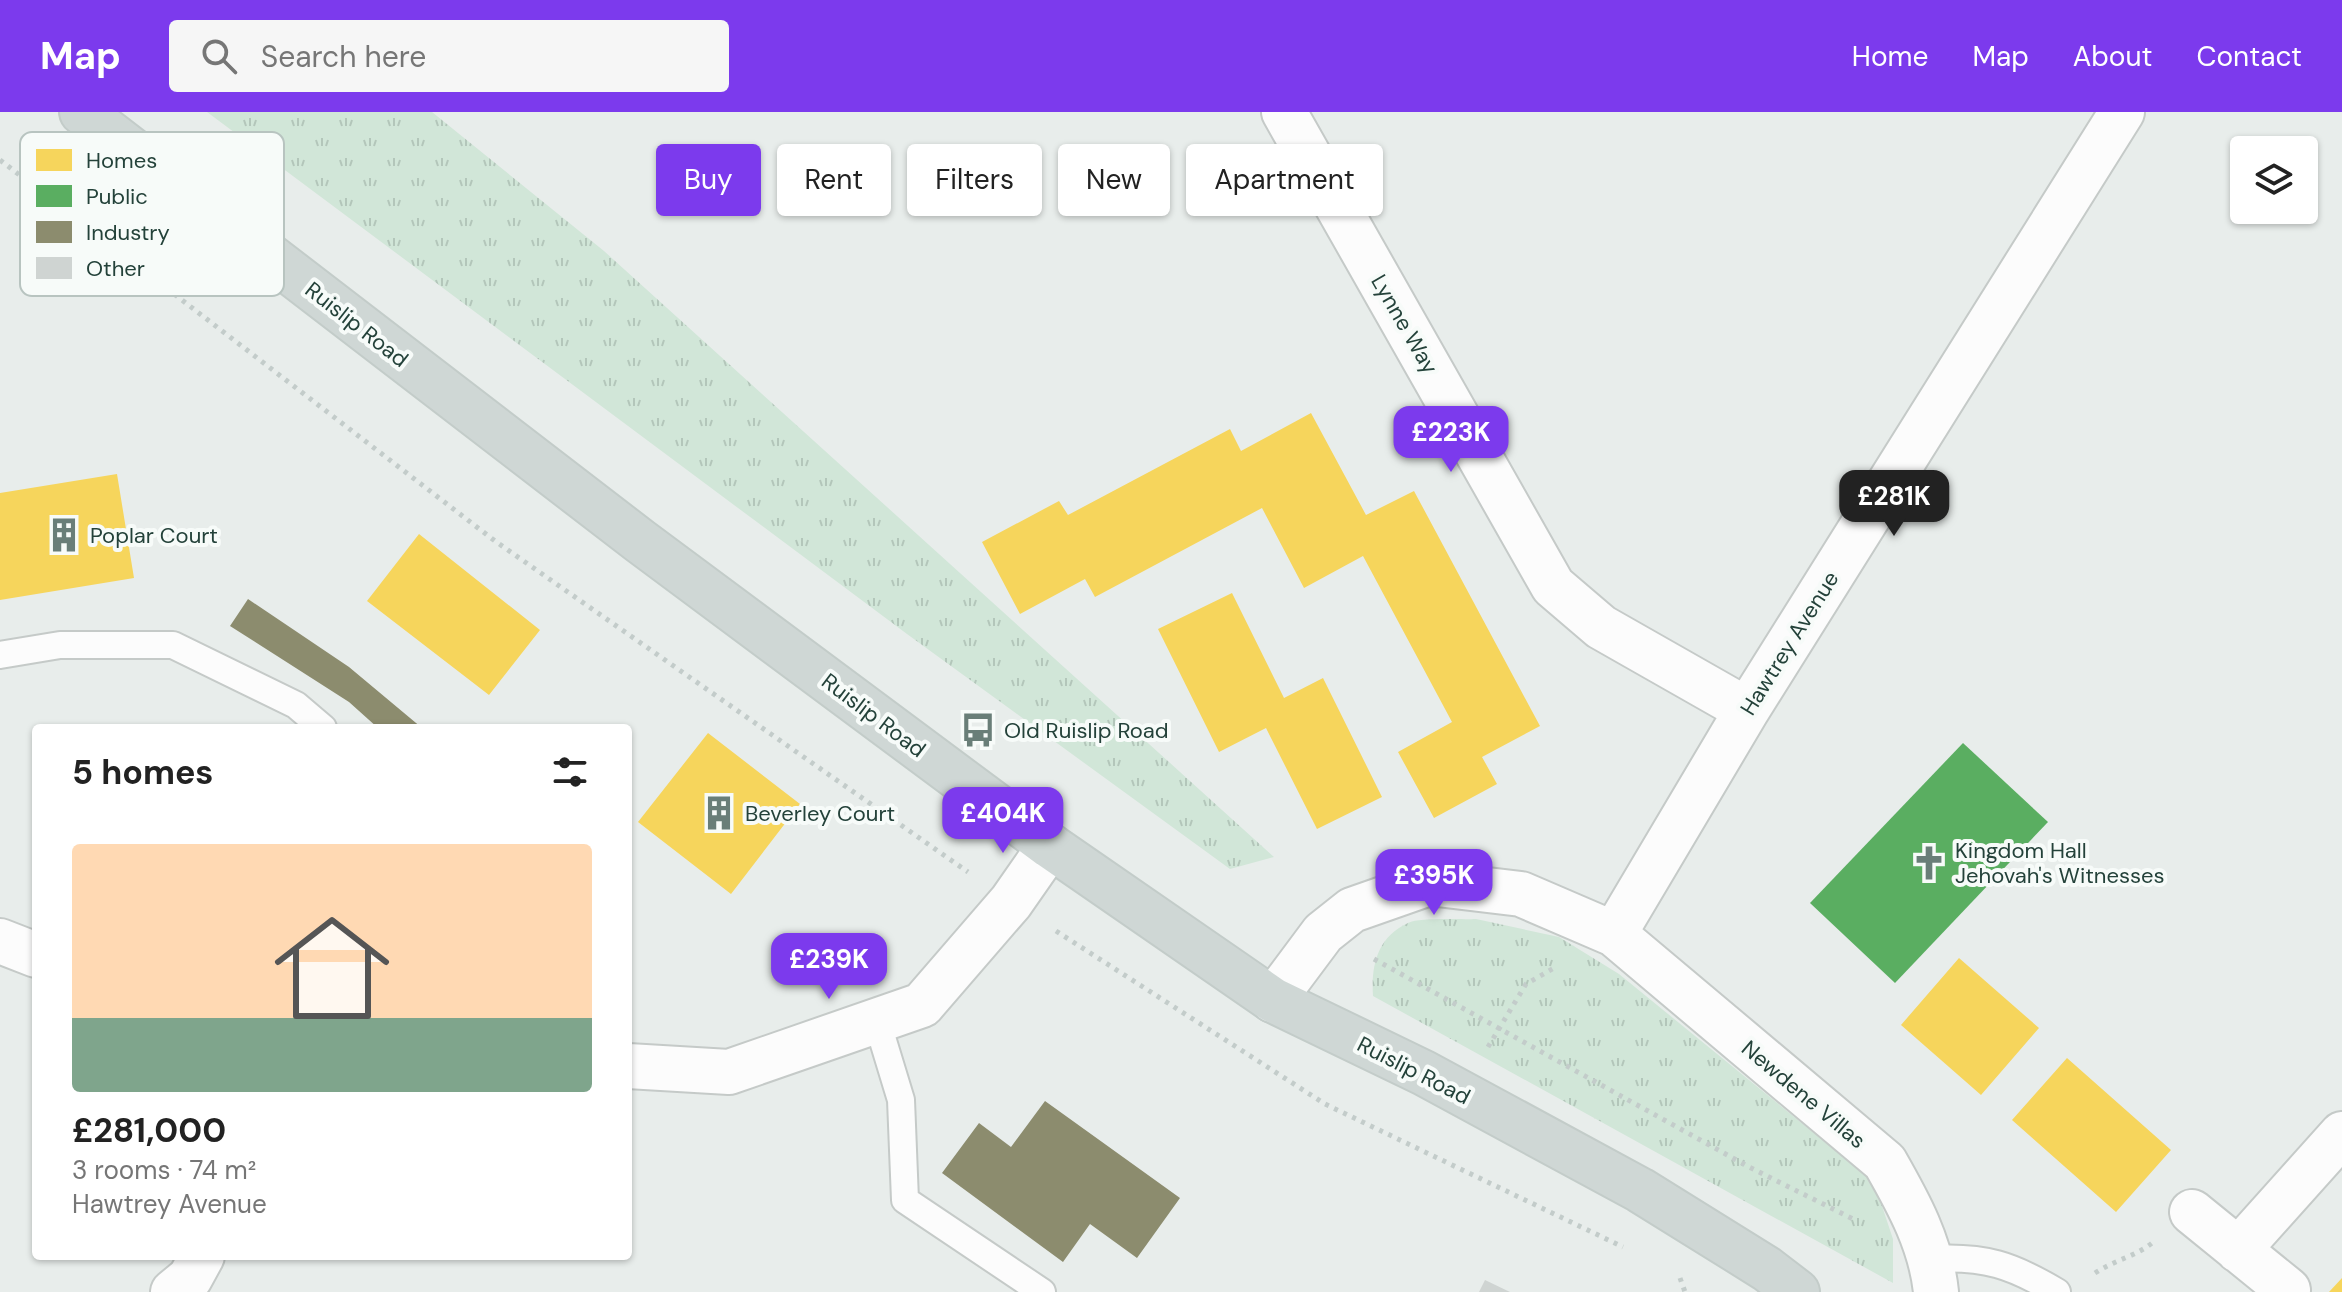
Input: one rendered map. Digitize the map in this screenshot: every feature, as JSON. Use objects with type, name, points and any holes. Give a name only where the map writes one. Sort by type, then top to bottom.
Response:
[{"type":"main road","name":"Ruislip Road","points":[[82,112],[108,132]]},
{"type":"main road","name":"Ruislip Road","points":[[284,267],[640,541],[1050,846],[1273,1000],[1424,1073],[1640,1190],[1767,1269],[1797,1292]]},
{"type":"street","name":"Lynne Way","points":[[1284,112],[1553,586],[1601,627],[1747,710]]},
{"type":"street","name":"Hawtrey Avenue","points":[[1614,934],[1747,710],[2122,112]]},
{"type":"street","points":[[632,1066],[729,1072],[922,1005],[1011,902],[1050,846]]},
{"type":"street","points":[[1273,1000],[1323,933],[1352,910],[1429,883],[1521,894],[1614,934]]},
{"type":"street","name":"Newdene Villas","points":[[1614,934],[1885,1162],[1912,1210],[1934,1275]]},
{"type":"street","points":[[0,941],[32,953]]},
{"type":"street","points":[[2238,1250],[2342,1134]]},
{"type":"street","points":[[2192,1212],[2288,1290]]},
{"type":"street","points":[[173,1292],[190,1278],[200,1260]]},
{"type":"lane","points":[[0,655],[60,645],[173,645],[296,705],[318,724]]},
{"type":"lane","points":[[877,1021],[901,1100],[905,1200],[1042,1292]]},
{"type":"lane","points":[[1934,1275],[1969,1257],[1998,1262],[2057,1292]]},
{"type":"path","points":[[0,160],[20,175]]},
{"type":"path","points":[[177,296],[495,541],[1011,902],[1325,1104],[1636,1253]]},
{"type":"path","points":[[1499,1027],[1526,984],[1614,934]]},
{"type":"path","points":[[1366,955],[1749,1167],[1867,1226]]},
{"type":"path","points":[[2094,1274],[2120,1257],[2140,1253],[2192,1212]]},
{"type":"green space","points":[[207,112],[432,112],[604,251],[1274,857],[1230,869],[907,634],[284,169],[284,132],[234,132]]},
{"type":"green space","points":[[1476,919],[1559,937],[1619,974],[1874,1182],[1893,1239],[1893,1283],[1373,996],[1373,974],[1378,954],[1389,936],[1398,929],[1422,920]]},
{"type":"building: Homes","points":[[1311,413],[1366,515],[1414,491],[1540,726],[1482,757],[1497,784],[1434,818],[1398,752],[1452,722],[1363,556],[1304,588],[1262,508],[1095,597],[1085,579],[1020,614],[982,542],[1059,501],[1068,515],[1230,429],[1241,451]]},
{"type":"building: Homes","name":"Poplar Court","points":[[117,474],[134,578],[0,600],[0,493]]},
{"type":"building: Homes","points":[[419,534],[540,630],[489,695],[367,601]]},
{"type":"building: Homes","points":[[1232,593],[1284,698],[1323,678],[1382,797],[1317,829],[1266,728],[1219,752],[1158,629]]},
{"type":"building: Homes","name":"Beverley Court","points":[[708,733],[800,804],[731,894],[638,822]]},
{"type":"building: Homes","points":[[1959,958],[2039,1028],[1981,1095],[1901,1025]]},
{"type":"building: Homes","points":[[2067,1058],[2171,1150],[2116,1212],[2012,1120]]},
{"type":"building: Homes","points":[[2342,1278],[2342,1292],[2329,1292]]},
{"type":"building: Public","name":"Kingdom Hall Jehovah's Witnesses","points":[[1963,743],[2048,822],[1895,983],[1810,903]]},
{"type":"building: Industry","points":[[248,599],[349,667],[417,724],[374,724],[349,702],[230,626]]},
{"type":"building: Industry","points":[[1045,1101],[1180,1198],[1137,1258],[1090,1224],[1063,1262],[942,1173],[979,1123],[1011,1147]]},
{"type":"building: Other","points":[[1485,1280],[1510,1292],[1479,1292]]},
{"type":"place","name":"Poplar Court","points":[[64,535]]},
{"type":"place","name":"Old Ruislip Road","points":[[978,730]]},
{"type":"place","name":"Beverley Court","points":[[719,813]]},
{"type":"place","name":"Kingdom Hall Jehovah's Witnesses","points":[[1929,863]]}]
